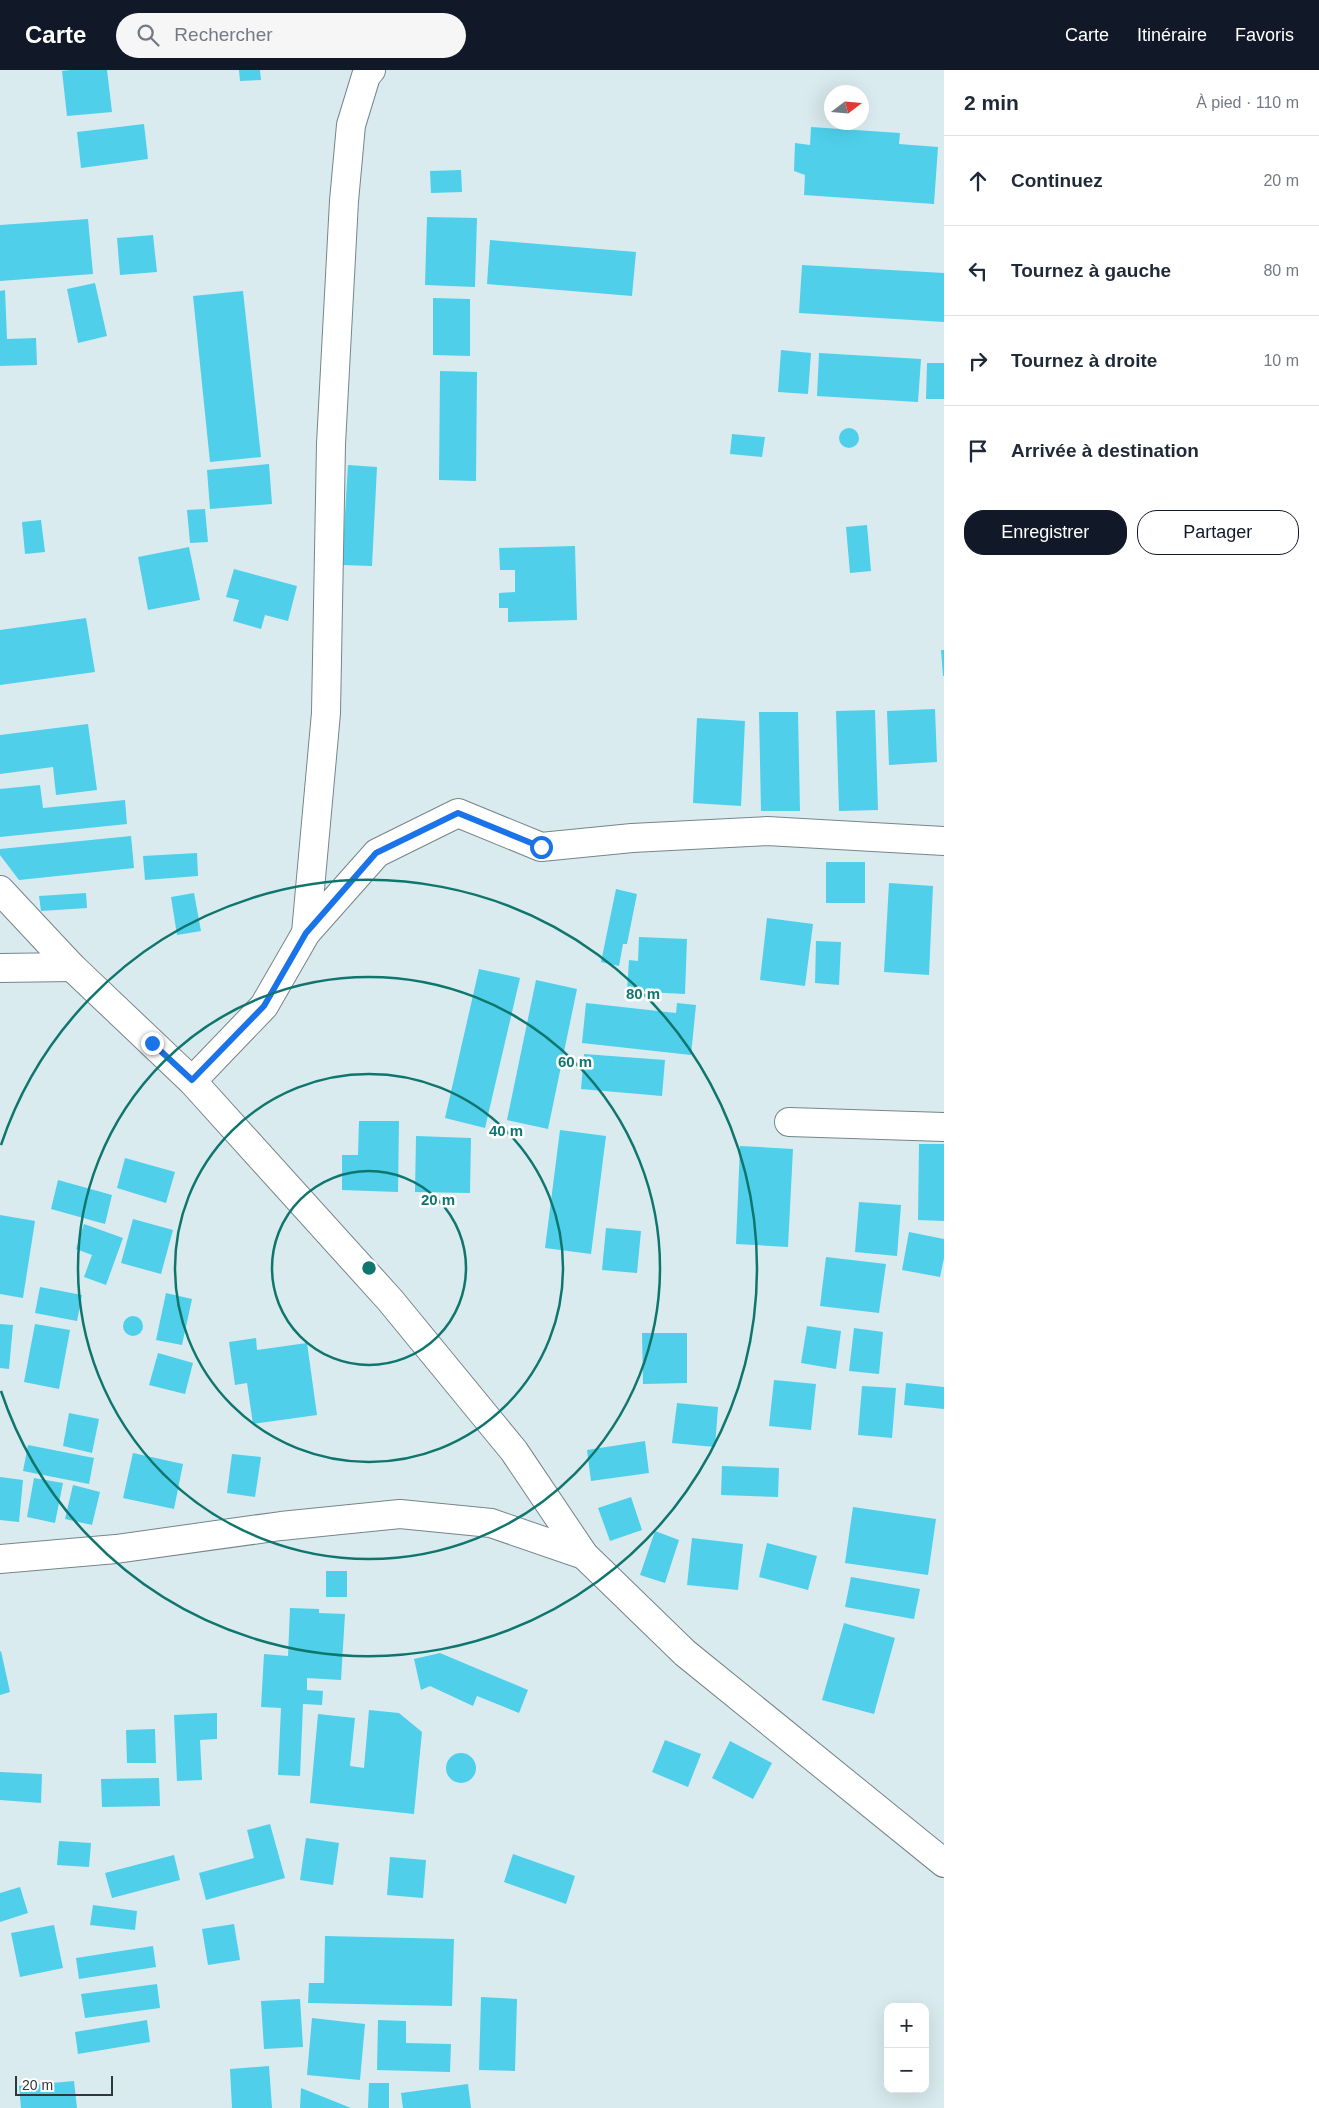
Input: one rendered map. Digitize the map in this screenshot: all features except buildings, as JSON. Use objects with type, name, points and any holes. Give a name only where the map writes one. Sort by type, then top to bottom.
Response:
[{"type":"street","points":[[306,933],[326,713],[331,444],[344,201],[351,125],[366,76],[371,70]]},
{"type":"street","points":[[192,1080],[264,1006],[306,933],[376,853],[458,813],[541,847],[632,838],[767,831],[944,842]]},
{"type":"street","points":[[0,890],[72,967],[192,1080],[390,1300],[514,1451],[584,1555],[685,1653],[944,1863]]},
{"type":"street","points":[[0,968],[72,967]]},
{"type":"street","points":[[789,1122],[944,1128]]},
{"type":"street","points":[[0,1560],[116,1549],[281,1526],[400,1514],[492,1523],[584,1555]]},
{"type":"route","points":[[152,1043],[192,1080],[264,1006],[306,933],[376,853],[458,813],[541,847]]}]
